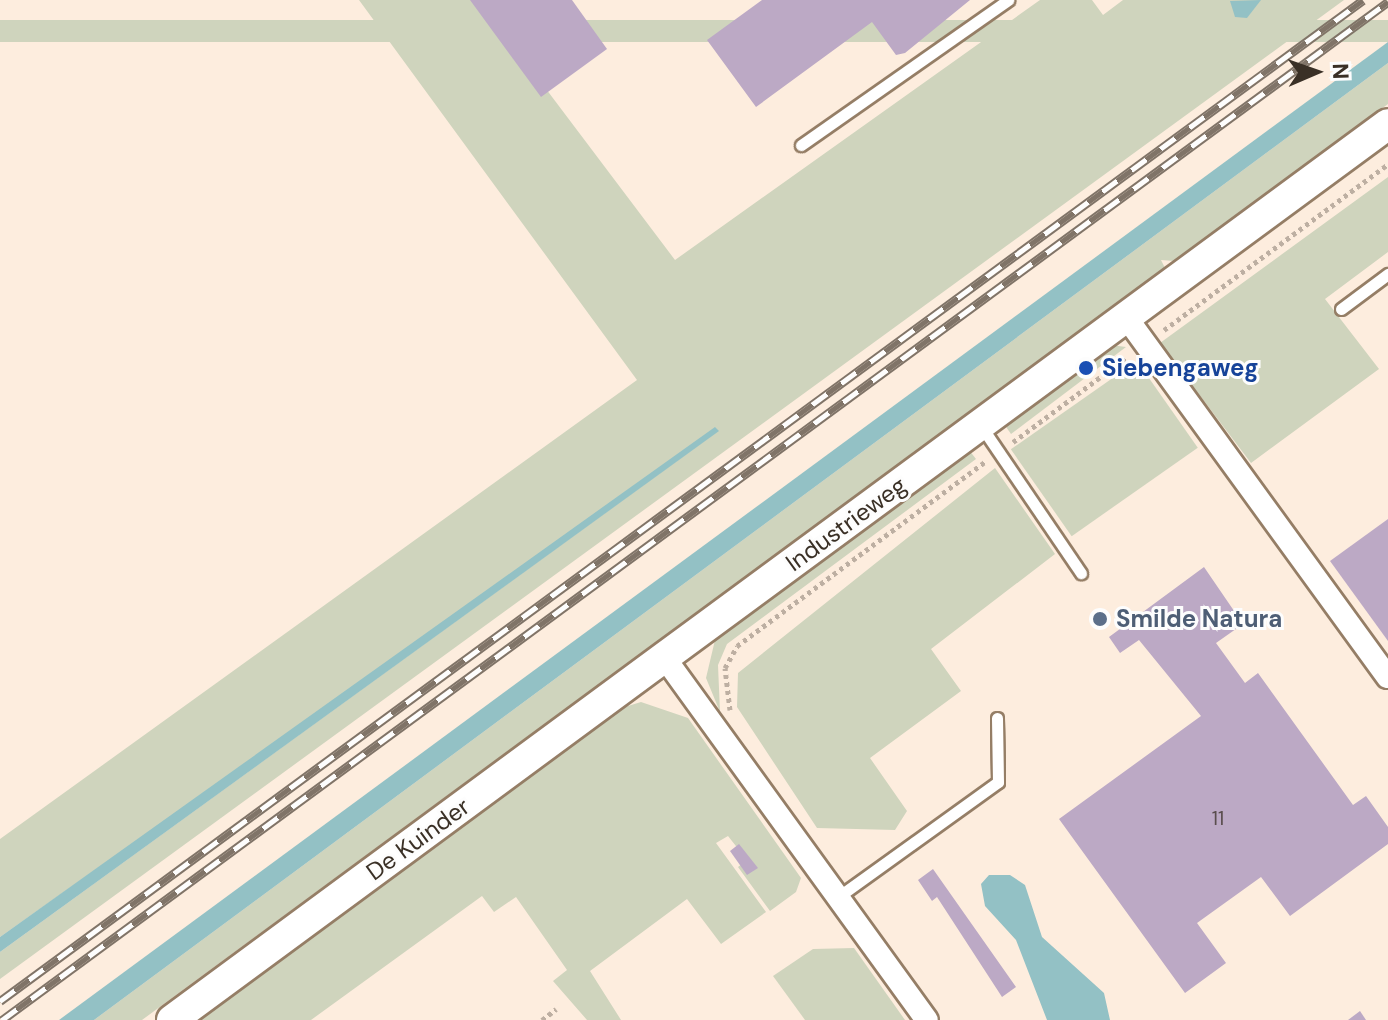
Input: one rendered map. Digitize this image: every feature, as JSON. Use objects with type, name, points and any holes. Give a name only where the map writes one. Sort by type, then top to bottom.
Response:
[{"type":"main road","name":"Industrieweg","points":[[664,657],[1388,124]]},
{"type":"main road","name":"De Kuinder","points":[[172,1020],[664,657]]},
{"type":"street","points":[[1126,317],[1388,677]]},
{"type":"street","points":[[664,657],[927,1020]]},
{"type":"lane","points":[[801,145],[1008,0]]},
{"type":"lane","points":[[1341,309],[1388,274]]},
{"type":"lane","points":[[981,425],[1081,573]]},
{"type":"lane","points":[[838,897],[998,782],[997,718]]},
{"type":"path","points":[[1160,333],[1388,164]]},
{"type":"path","points":[[723,717],[731,704],[725,668],[737,646],[1134,352]]},
{"type":"path","points":[[542,1020],[556,1009]]},
{"type":"green space","points":[[359,0],[479,0],[675,260],[1040,0],[1092,0],[1103,15],[1123,0],[1344,0],[0,979],[0,952],[718,431],[0,937],[0,839],[637,380]]},
{"type":"green space","points":[[0,20],[1388,20],[1388,42],[0,42]]},
{"type":"green space","points":[[1388,63],[1388,104],[1174,261],[1161,260],[1165,268],[142,1020],[94,1020]]},
{"type":"green space","points":[[1388,177],[1388,252],[1325,299],[1379,369],[1251,463],[1160,343]]},
{"type":"green space","points":[[1111,345],[1126,347],[1011,434],[1004,424]]},
{"type":"green space","points":[[1137,361],[1198,448],[1072,536],[1011,449]]},
{"type":"green space","points":[[969,450],[976,459],[727,644],[718,665],[720,712],[706,678],[715,640]]},
{"type":"green space","points":[[995,468],[1055,554],[931,649],[961,691],[870,758],[907,811],[895,830],[817,828],[737,707],[738,673]]},
{"type":"green space","points":[[641,702],[688,718],[801,878],[796,892],[770,911],[738,867],[747,860],[728,836],[716,843],[766,912],[721,944],[687,899],[590,971],[621,1020],[587,1020],[553,981],[567,970],[516,897],[494,912],[482,896],[311,1020],[195,1020],[615,710]]},
{"type":"green space","points":[[854,948],[905,1020],[805,1020],[773,976],[813,949]]},
{"type":"water","points":[[1261,0],[1247,18],[1235,17],[1230,1]]},
{"type":"water","points":[[1388,42],[1388,63],[94,1020],[59,1020]]},
{"type":"water","points":[[715,427],[719,431],[0,952],[0,937]]},
{"type":"water","points":[[989,875],[1010,875],[1025,885],[1042,937],[1104,993],[1110,1020],[1047,1020],[1016,940],[985,906],[981,884]]},
{"type":"building","points":[[470,0],[572,0],[607,49],[541,97]]},
{"type":"building","points":[[762,0],[970,0],[905,53],[896,55],[872,22],[756,107],[707,40]]},
{"type":"building","points":[[1388,519],[1388,641],[1330,561]]},
{"type":"building","points":[[1204,567],[1243,624],[1216,643],[1245,683],[1258,673],[1353,805],[1366,796],[1388,827],[1388,844],[1290,916],[1261,877],[1197,923],[1226,963],[1185,993],[1059,819],[1201,716],[1139,640],[1120,653],[1109,637]]},
{"type":"building","points":[[739,844],[758,868],[747,875],[730,851]]},
{"type":"building","points":[[933,869],[1016,987],[1002,997],[937,897],[932,901],[918,880]]},
{"type":"building","points":[[1360,1011],[1366,1020],[1348,1020]]},
{"type":"railway","points":[[0,1001],[1363,0]]},
{"type":"railway","points":[[2,1020],[1388,2]]},
{"type":"place","name":"Siebengaweg","points":[[1086,368]]},
{"type":"place","name":"Smilde Natura","points":[[1100,619]]}]
